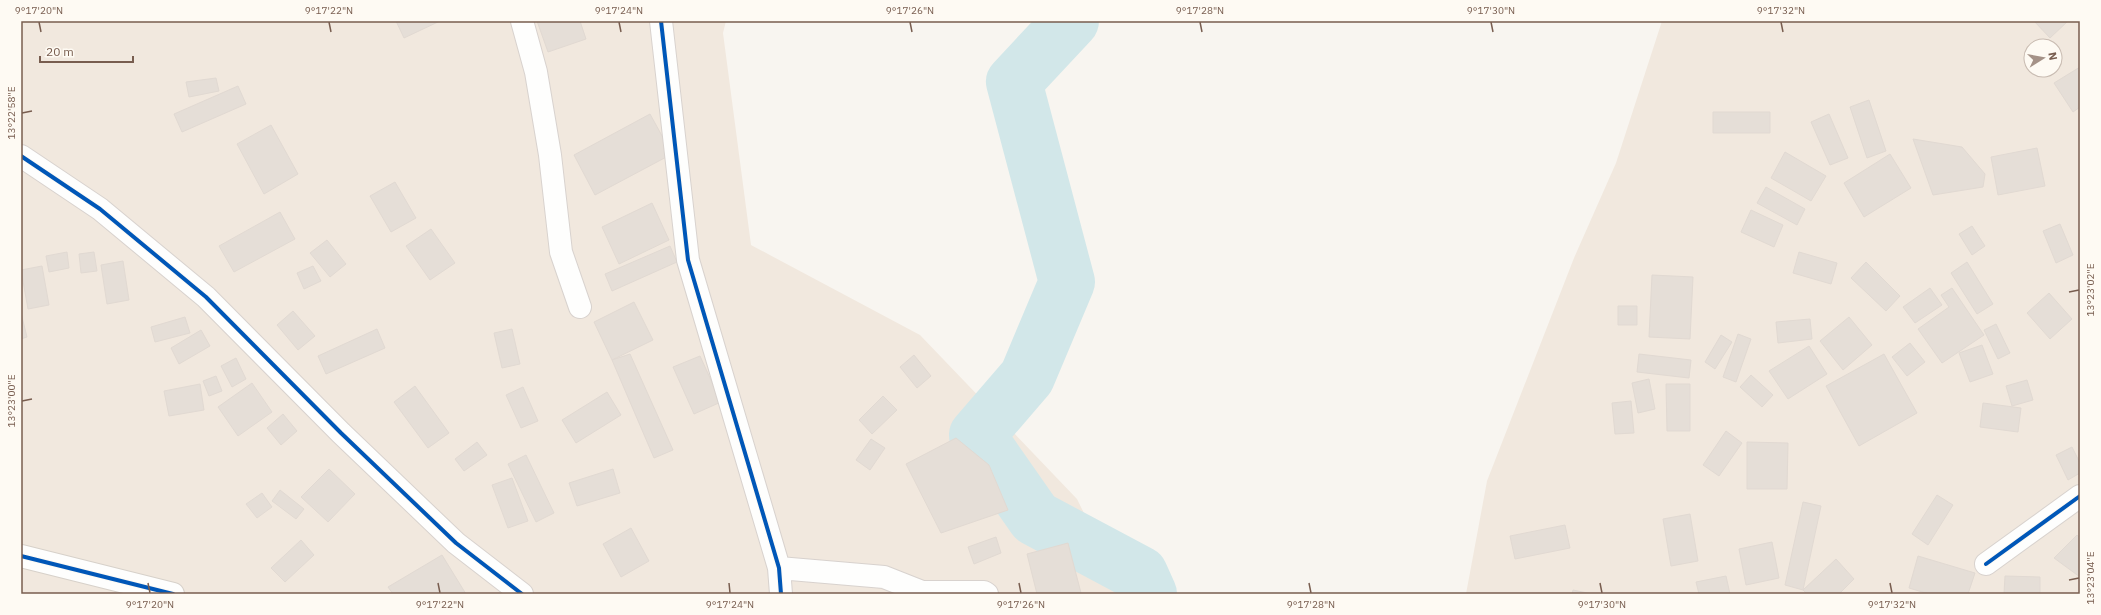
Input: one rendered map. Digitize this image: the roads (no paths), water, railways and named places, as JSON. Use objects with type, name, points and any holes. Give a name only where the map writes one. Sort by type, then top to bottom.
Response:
[{"type":"street","points":[[522,21],[536,72],[550,155],[561,252],[580,307]]},
{"type":"street","points":[[661,21],[688,260],[704,321],[779,568],[781,594]]},
{"type":"street","points":[[21,156],[100,209],[206,297],[335,427],[456,543],[522,594]]},
{"type":"street","points":[[1986,564],[2080,496]]},
{"type":"street","points":[[21,556],[173,594]]},
{"type":"street","points":[[779,568],[884,577],[922,592],[984,592],[986,594]]},
{"type":"waterway","points":[[1071,21],[1014,82],[1067,282],[1027,377],[977,435],[1035,518],[1140,574],[1149,594]]}]
